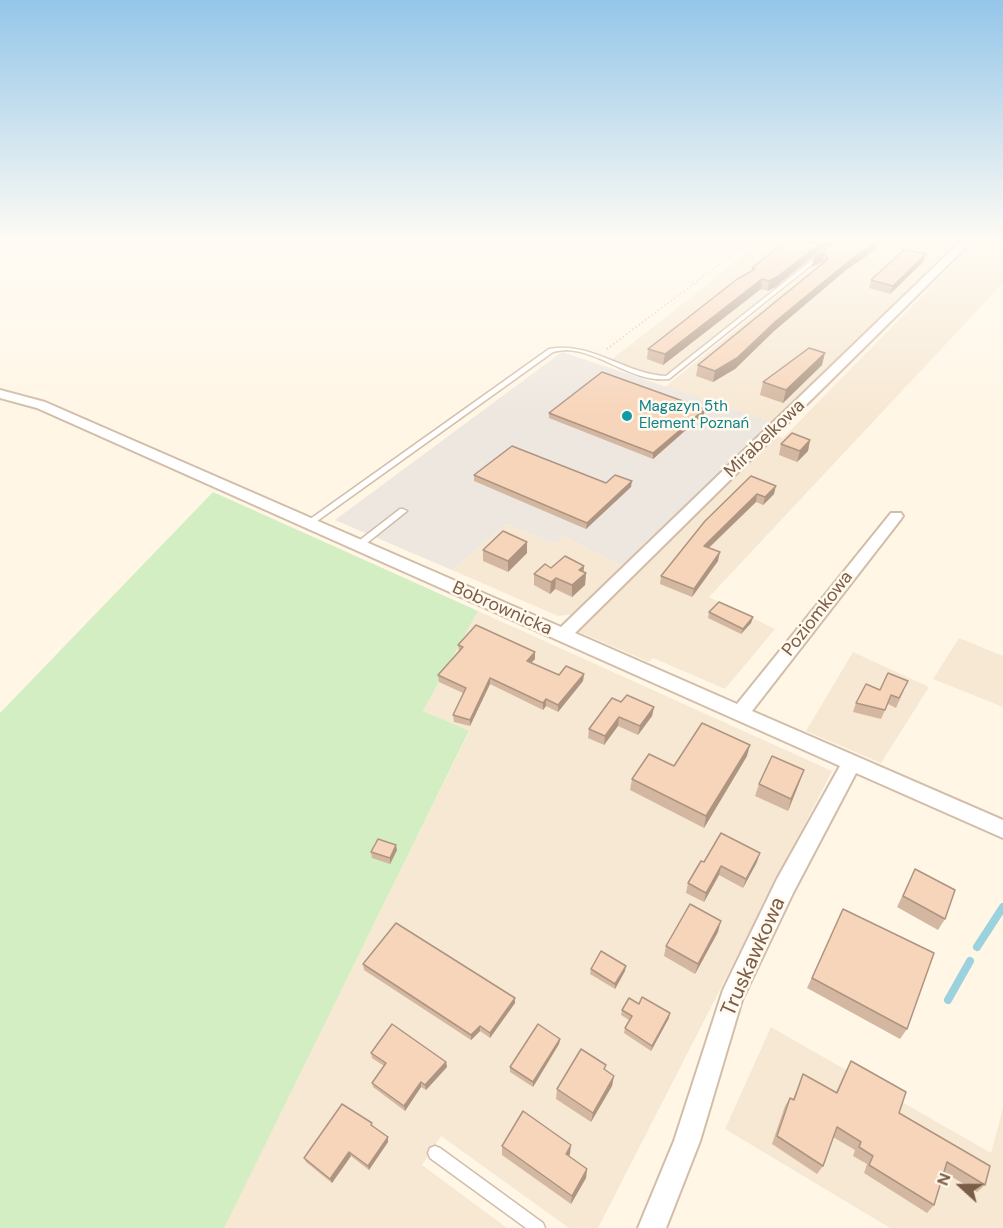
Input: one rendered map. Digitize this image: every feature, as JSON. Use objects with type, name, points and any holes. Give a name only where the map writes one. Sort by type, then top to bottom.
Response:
[{"type":"street","name":"Mirabelkowa","points":[[562,636],[907,299]]},
{"type":"street","name":"Bobrownicka","points":[[0,394],[41,405],[1003,829]]},
{"type":"street","name":"Poziomkowa","points":[[741,712],[896,516]]},
{"type":"street","name":"Truskawkowa","points":[[652,1228],[687,1141],[731,998],[786,886],[852,762]]},
{"type":"lane","points":[[310,522],[551,350],[566,348],[651,377],[668,378],[766,299]]},
{"type":"lane","points":[[359,545],[403,511]]},
{"type":"lane","points":[[435,1153],[538,1228]]},
{"type":"path","points":[[596,357],[673,299]]},
{"type":"shaded area","points":[[688,299],[761,299],[668,374],[654,374],[611,360]]},
{"type":"shaded area","points":[[773,299],[900,299],[775,423],[665,387]]},
{"type":"shaded area","points":[[919,299],[988,299],[709,597],[775,629],[725,689],[653,658],[649,662],[577,631],[777,436],[783,438]]},
{"type":"shaded area","points":[[562,352],[775,423],[624,567],[564,536],[555,544],[506,524],[452,570],[335,520]]},
{"type":"shaded area","points":[[506,524],[555,544],[564,536],[624,567],[575,614],[558,616],[452,570]]},
{"type":"shaded area","points":[[478,611],[832,771],[598,1228],[569,1228],[441,1136],[422,1165],[507,1228],[223,1228],[469,732],[423,711]]},
{"type":"shaded area","points":[[959,638],[1003,656],[1003,707],[933,679]]},
{"type":"shaded area","points":[[853,652],[929,687],[881,763],[806,731]]},
{"type":"shaded area","points":[[771,1027],[991,1153],[1003,1108],[1003,1228],[890,1228],[725,1129]]},
{"type":"green space","points":[[213,492],[478,611],[423,711],[469,731],[224,1228],[0,1228],[0,713]]},
{"type":"building","points":[[711,299],[736,299],[665,354],[648,349]]},
{"type":"building","points":[[779,299],[802,299],[737,358],[715,371],[698,365]]},
{"type":"building","points":[[809,348],[825,353],[786,390],[763,382]]},
{"type":"building","name":"Magazyn 5th Element Poznań","points":[[602,372],[705,409],[653,453],[549,413]]},
{"type":"building","points":[[792,433],[810,440],[800,451],[781,444]]},
{"type":"building","points":[[512,446],[606,483],[615,475],[632,481],[587,523],[474,475]]},
{"type":"building","points":[[751,476],[776,486],[765,497],[757,494],[704,546],[720,552],[694,589],[661,576],[705,521]]},
{"type":"building","points":[[503,531],[527,542],[508,561],[483,550]]},
{"type":"building","points":[[565,556],[584,566],[579,570],[586,573],[572,585],[556,578],[551,582],[534,574],[545,564],[551,568]]},
{"type":"building","points":[[719,602],[753,617],[743,629],[709,612]]},
{"type":"building","points":[[476,625],[535,652],[527,661],[559,675],[566,666],[584,674],[558,705],[546,699],[543,703],[490,678],[470,720],[453,715],[466,688],[438,675],[463,647],[458,645]]},
{"type":"building","points":[[888,673],[908,681],[899,698],[891,695],[885,710],[856,703],[866,684],[880,690]]},
{"type":"building","points":[[627,695],[654,707],[640,726],[619,717],[605,736],[589,729],[612,698],[621,702]]},
{"type":"building","points":[[702,723],[750,745],[706,816],[632,779],[649,754],[674,766]]},
{"type":"building","points":[[772,756],[804,770],[791,799],[759,784]]},
{"type":"building","points":[[721,833],[760,853],[746,879],[721,866],[706,893],[688,883]]},
{"type":"building","points":[[378,839],[396,845],[390,858],[371,852]]},
{"type":"building","points":[[915,869],[955,890],[945,919],[903,896]]},
{"type":"building","points":[[690,904],[721,921],[698,964],[666,946]]},
{"type":"building","points":[[843,909],[934,953],[907,1029],[812,978]]},
{"type":"building","points":[[396,923],[515,998],[490,1033],[480,1026],[471,1035],[363,964]]},
{"type":"building","points":[[601,951],[626,966],[615,984],[591,969]]},
{"type":"building","points":[[642,997],[670,1013],[652,1046],[625,1028],[632,1016],[622,1010],[629,998],[639,1004]]},
{"type":"building","points":[[392,1024],[446,1062],[425,1085],[421,1082],[404,1106],[372,1083],[386,1063],[371,1053]]},
{"type":"building","points":[[538,1024],[560,1039],[533,1082],[510,1067]]},
{"type":"building","points":[[581,1049],[606,1065],[604,1069],[614,1076],[593,1113],[557,1089]]},
{"type":"building","points":[[851,1061],[906,1092],[899,1113],[990,1166],[985,1185],[947,1162],[934,1205],[869,1165],[873,1156],[859,1147],[861,1142],[837,1127],[823,1166],[777,1136],[790,1098],[794,1100],[803,1074],[837,1093]]},
{"type":"building","points":[[342,1104],[372,1123],[371,1125],[388,1137],[368,1166],[349,1152],[330,1179],[304,1158]]},
{"type":"building","points":[[523,1111],[571,1145],[566,1154],[587,1169],[572,1196],[502,1146]]},
{"type":"waterway","points":[[977,947],[1003,907]]},
{"type":"waterway","points":[[948,1000],[970,961]]},
{"type":"place","name":"Magazyn 5th Element Poznań","points":[[627,416]]}]
